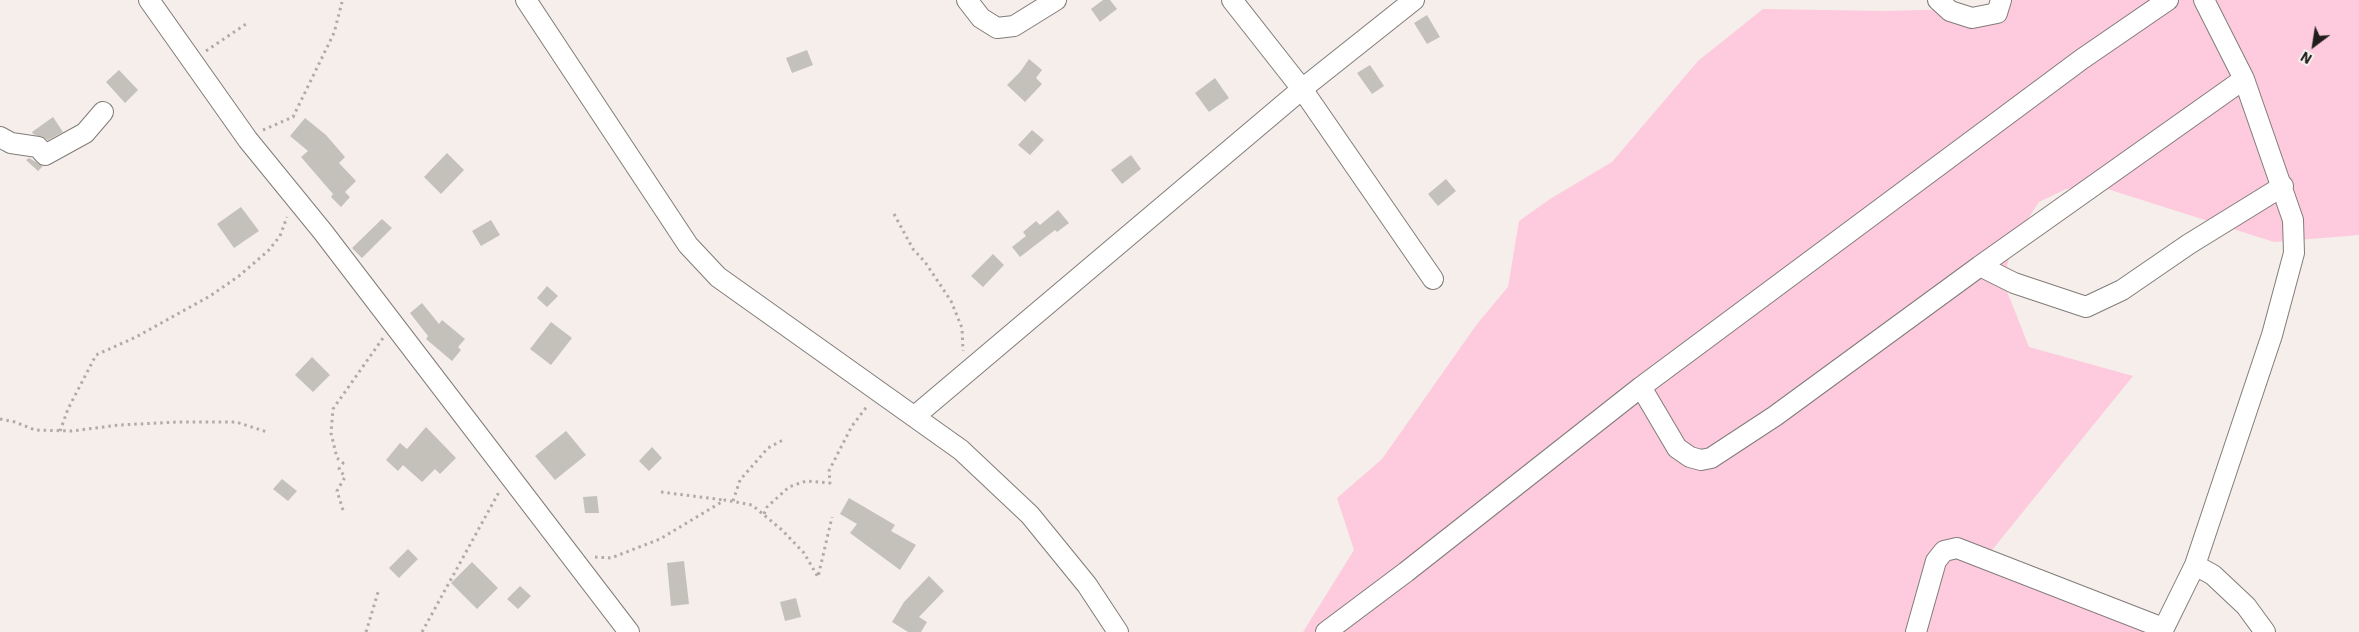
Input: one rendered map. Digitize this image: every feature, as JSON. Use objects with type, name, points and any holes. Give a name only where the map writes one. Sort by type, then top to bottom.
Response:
[{"type":"street","points":[[150,0],[248,140],[323,232],[629,632]]},
{"type":"street","points":[[526,0],[655,196],[694,251],[718,277],[880,390],[961,450],[1030,514],[1087,585],[1118,632]]},
{"type":"street","points":[[967,0],[981,18],[997,28],[1014,26],[1056,0]]},
{"type":"street","points":[[1232,0],[1302,89],[1433,279]]},
{"type":"street","points":[[915,416],[1302,89],[1414,0]]},
{"type":"street","points":[[1938,0],[1950,11],[1972,18],[1997,13],[2001,0]]},
{"type":"street","points":[[1326,632],[1414,566],[1641,387],[2082,59],[2168,0]]},
{"type":"street","points":[[1916,632],[1936,561],[1944,551],[1957,548],[2162,630],[2195,565],[2272,335],[2294,253],[2293,220],[2283,186],[2244,79],[2204,0]]},
{"type":"street","points":[[1641,387],[1678,448],[1690,457],[1701,460],[1711,458],[1775,416],[1980,266],[2244,79]]},
{"type":"street","points":[[0,138],[11,143],[38,147],[45,155],[85,134],[103,112]]},
{"type":"street","points":[[1980,266],[2014,283],[2086,307],[2122,290],[2189,244],[2283,186]]},
{"type":"street","points":[[2195,565],[2214,575],[2246,606],[2265,632]]},
{"type":"path","points":[[248,140],[256,134],[293,118],[334,33],[342,2]]},
{"type":"path","points":[[191,61],[246,24]]},
{"type":"path","points":[[60,431],[68,409],[96,355],[136,337],[210,296],[239,276],[268,251],[280,236],[288,213],[291,194]]},
{"type":"path","points":[[894,214],[913,249],[925,262],[951,301],[962,328],[964,343],[954,383]]},
{"type":"path","points":[[343,510],[337,492],[345,477],[339,469],[343,463],[337,458],[331,433],[333,409],[394,324]]},
{"type":"path","points":[[764,514],[767,507],[789,488],[806,480],[830,483],[829,471],[852,426],[880,390]]},
{"type":"path","points":[[0,419],[16,422],[35,430],[60,431],[178,422],[236,422],[267,432]]},
{"type":"path","points":[[733,502],[740,480],[768,448],[783,440]]},
{"type":"path","points":[[422,632],[509,474]]},
{"type":"path","points":[[662,492],[752,505],[764,514],[804,554],[818,577],[832,516]]},
{"type":"path","points":[[572,556],[611,558],[660,539],[725,500]]},
{"type":"path","points":[[366,632],[379,589]]},
{"type":"shaded area","points":[[2013,0],[2359,0],[2359,235],[2274,242],[2098,186],[2066,189],[2039,202],[2014,240],[2003,281],[2029,347],[2133,376],[1988,555],[2156,632],[1303,632],[1354,550],[1337,498],[1382,459],[1477,324],[1508,287],[1519,221],[1550,199],[1612,162],[1698,61],[1763,9],[1884,11],[1998,8]]},
{"type":"building","points":[[1103,0],[1110,0],[1117,9],[1100,22],[1091,9]]},
{"type":"building","points":[[1427,15],[1440,37],[1427,44],[1414,23]]},
{"type":"building","points":[[807,50],[813,65],[792,73],[786,58]]},
{"type":"building","points":[[1029,59],[1042,70],[1036,78],[1042,84],[1025,102],[1007,85],[1020,72]]},
{"type":"building","points":[[1370,65],[1384,86],[1372,94],[1357,73]]},
{"type":"building","points":[[119,70],[138,90],[125,103],[106,82]]},
{"type":"building","points":[[1215,78],[1229,98],[1209,112],[1195,93]]},
{"type":"building","points":[[53,117],[63,132],[48,140],[33,134],[32,132]]},
{"type":"building","points":[[305,118],[326,135],[345,157],[339,163],[356,181],[345,192],[350,197],[341,207],[331,197],[333,194],[301,157],[308,151],[290,136]]},
{"type":"building","points":[[1032,130],[1044,140],[1030,155],[1018,145]]},
{"type":"building","points":[[447,153],[464,170],[441,194],[424,177]]},
{"type":"building","points":[[1131,155],[1141,169],[1122,184],[1111,170]]},
{"type":"building","points":[[29,158],[43,166],[38,171],[26,160]]},
{"type":"building","points":[[1446,179],[1456,191],[1438,206],[1428,194]]},
{"type":"building","points":[[241,207],[259,231],[234,248],[217,224]]},
{"type":"building","points":[[1058,210],[1069,223],[1057,232],[1055,230],[1020,257],[1012,247],[1026,236],[1023,232],[1036,221],[1040,225]]},
{"type":"building","points":[[382,219],[392,228],[362,258],[352,248]]},
{"type":"building","points":[[491,220],[500,235],[481,246],[472,231]]},
{"type":"building","points":[[993,254],[1004,265],[983,287],[971,276]]},
{"type":"building","points":[[547,286],[558,296],[547,307],[537,298]]},
{"type":"building","points":[[422,303],[439,324],[442,320],[465,339],[458,347],[461,350],[452,361],[426,339],[428,336],[410,313]]},
{"type":"building","points":[[551,322],[572,338],[551,365],[530,349]]},
{"type":"building","points":[[312,357],[330,375],[313,392],[295,375]]},
{"type":"building","points":[[426,427],[456,458],[440,474],[435,469],[422,482],[403,465],[398,471],[386,460],[400,443],[407,449]]},
{"type":"building","points":[[566,431],[586,455],[555,480],[535,456]]},
{"type":"building","points":[[652,447],[662,458],[649,471],[639,461]]},
{"type":"building","points":[[282,479],[297,491],[288,501],[273,489]]},
{"type":"building","points":[[597,496],[599,513],[585,513],[583,497]]},
{"type":"building","points":[[849,498],[895,525],[891,531],[916,545],[900,570],[850,533],[857,524],[840,514]]},
{"type":"building","points":[[408,549],[418,559],[399,578],[389,568]]},
{"type":"building","points":[[684,561],[689,604],[671,606],[667,563]]},
{"type":"building","points":[[472,562],[498,588],[477,609],[451,583]]},
{"type":"building","points":[[929,576],[944,591],[919,617],[927,622],[921,632],[908,632],[892,622],[904,602]]},
{"type":"building","points":[[520,586],[531,596],[518,609],[507,599]]},
{"type":"building","points":[[796,598],[801,617],[785,621],[780,602]]}]
